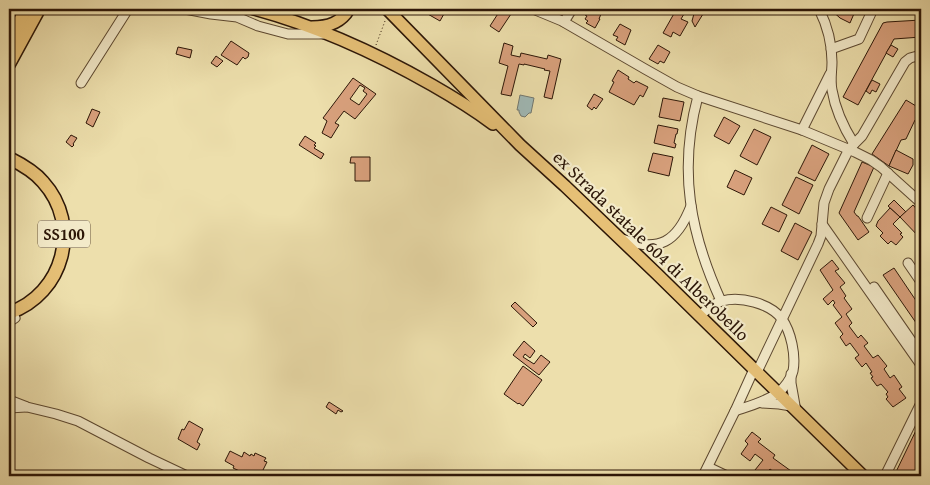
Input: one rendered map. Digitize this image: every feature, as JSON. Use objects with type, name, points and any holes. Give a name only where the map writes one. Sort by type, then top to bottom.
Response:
[{"type":"highway","points":[[9,27],[19,9]]},
{"type":"highway","points":[[9,42],[26,9]]},
{"type":"highway","points":[[9,64],[39,9]]},
{"type":"highway","name":"SS100","points":[[9,158],[32,171],[48,188],[58,203],[64,233],[60,261],[50,282],[35,298],[10,316]]},
{"type":"main road","name":"ex Strada statale 604 di Alberobello","points":[[254,9],[298,22],[373,53],[447,94],[487,120],[520,145]]},
{"type":"main road","points":[[311,27],[329,26],[340,21],[349,9]]},
{"type":"main road","name":"ex Strada statale 604 di Alberobello","points":[[389,10],[520,145],[620,238],[794,409],[818,426],[863,476]]},
{"type":"street","points":[[80,83],[128,9]]},
{"type":"street","points":[[185,9],[237,17],[258,26],[288,34],[328,34]]},
{"type":"street","points":[[533,9],[564,22],[677,87],[698,96],[852,147],[888,173],[921,203]]},
{"type":"street","points":[[564,22],[572,9]]},
{"type":"street","points":[[820,9],[831,49],[832,89],[852,147]]},
{"type":"street","points":[[831,49],[859,39],[873,9],[881,9]]},
{"type":"street","points":[[703,476],[783,320],[818,244],[821,236],[824,203],[852,147],[862,136],[905,62],[910,58],[921,55]]},
{"type":"street","points":[[802,130],[832,71]]},
{"type":"street","points":[[698,96],[692,119],[689,154],[688,170],[691,206],[695,231],[706,267],[721,301]]},
{"type":"street","points":[[867,218],[888,173]]},
{"type":"street","points":[[620,238],[634,244],[646,246],[665,242],[675,234],[686,219],[691,206]]},
{"type":"street","points":[[822,224],[921,366]]},
{"type":"street","points":[[908,263],[921,282]]},
{"type":"street","points":[[874,287],[921,355]]},
{"type":"street","points":[[700,316],[711,306],[721,301],[749,300],[778,314],[788,329],[794,362],[790,379],[778,393],[760,403],[735,411]]},
{"type":"street","points":[[760,403],[780,404],[794,409],[791,374]]},
{"type":"street","points":[[9,400],[78,421],[187,476]]},
{"type":"street","points":[[882,473],[921,403]]},
{"type":"street","points":[[9,408],[27,407]]},
{"type":"street","points":[[708,467],[727,476]]},
{"type":"path","points":[[373,53],[389,10]]},
{"type":"water","points":[[520,95],[534,98],[531,113],[525,117],[521,116],[519,110],[517,110]]},
{"type":"building","points":[[428,9],[440,9],[445,12],[440,21],[426,13]]},
{"type":"building","points":[[501,9],[511,14],[499,32],[490,26]]},
{"type":"building","points":[[589,9],[601,14],[595,28],[586,23],[588,21],[585,19],[587,16],[585,15]]},
{"type":"building","points":[[830,9],[856,9],[850,23],[840,18]]},
{"type":"building","points":[[676,10],[684,14],[681,19],[688,22],[680,36],[673,32],[671,37],[663,33]]},
{"type":"building","points":[[695,10],[703,14],[695,27],[692,21]]},
{"type":"building","points":[[921,20],[921,37],[894,39],[858,105],[843,97],[883,23]]},
{"type":"building","points":[[620,24],[631,30],[625,45],[616,40],[618,37],[613,35]]},
{"type":"building","points":[[231,41],[249,53],[248,57],[245,59],[243,57],[237,65],[221,55]]},
{"type":"building","points":[[504,43],[513,46],[511,55],[520,57],[521,53],[547,59],[548,55],[561,59],[552,99],[544,97],[550,71],[524,64],[519,64],[511,96],[501,94],[508,66],[499,63]]},
{"type":"building","points":[[658,45],[670,52],[664,63],[660,61],[658,64],[649,59]]},
{"type":"building","points":[[891,45],[898,49],[893,57],[886,53]]},
{"type":"building","points":[[178,47],[192,50],[190,58],[176,54]]},
{"type":"building","points":[[216,56],[223,61],[217,67],[211,63]]},
{"type":"building","points":[[618,70],[629,77],[628,79],[634,83],[636,81],[648,87],[643,97],[640,95],[634,105],[609,92]]},
{"type":"building","points":[[353,78],[376,94],[355,119],[344,111],[335,123],[339,125],[331,138],[322,133],[327,121],[323,118]],"holes":[[[360,85],[365,88],[363,91],[367,94],[359,105],[350,99]]]},
{"type":"building","points":[[872,80],[880,84],[876,92],[872,90],[870,94],[866,91]]},
{"type":"building","points":[[594,94],[603,99],[596,109],[594,107],[592,110],[587,106]]},
{"type":"building","points":[[663,98],[684,102],[680,121],[659,117]]},
{"type":"building","points":[[906,100],[921,109],[906,139],[901,140],[889,166],[872,154]]},
{"type":"building","points":[[92,109],[100,112],[93,127],[86,123]]},
{"type":"building","points":[[724,117],[740,126],[729,144],[714,136]]},
{"type":"building","points":[[658,125],[678,129],[674,143],[676,144],[675,148],[654,143]]},
{"type":"building","points":[[754,129],[771,137],[757,165],[740,156]]},
{"type":"building","points":[[71,135],[77,138],[72,147],[66,142]]},
{"type":"building","points":[[305,136],[316,143],[314,148],[324,154],[321,159],[299,145]]},
{"type":"building","points":[[812,145],[829,154],[815,181],[798,173]]},
{"type":"building","points":[[896,150],[913,159],[913,165],[908,174],[889,166]]},
{"type":"building","points":[[653,153],[673,157],[669,176],[648,171]]},
{"type":"building","points":[[351,157],[370,157],[370,181],[355,181],[355,163],[350,163]]},
{"type":"building","points":[[862,162],[874,167],[854,212],[869,232],[858,240],[839,213]]},
{"type":"building","points":[[735,170],[752,178],[744,195],[727,187]]},
{"type":"building","points":[[796,177],[813,185],[799,214],[782,205]]},
{"type":"building","points":[[894,200],[906,212],[900,217],[888,206]]},
{"type":"building","points":[[913,205],[921,214],[921,239],[900,217]]},
{"type":"building","points":[[771,207],[787,215],[779,232],[762,224]]},
{"type":"building","points":[[890,208],[900,217],[893,224],[902,233],[900,234],[903,237],[896,245],[891,241],[888,244],[880,236],[883,233],[876,226]]},
{"type":"building","points":[[795,223],[812,232],[798,260],[781,251]]},
{"type":"building","points":[[832,260],[839,269],[835,271],[845,283],[840,287],[846,296],[844,298],[852,309],[846,314],[852,323],[849,326],[858,338],[861,335],[868,343],[864,346],[873,358],[878,355],[887,366],[884,369],[890,378],[894,375],[902,387],[899,389],[906,398],[893,407],[886,399],[888,392],[881,384],[877,386],[871,378],[873,377],[870,373],[872,372],[866,363],[862,367],[855,358],[859,355],[850,343],[846,346],[840,337],[843,334],[835,323],[842,317],[833,305],[835,303],[833,300],[828,305],[823,299],[833,290],[820,270]]},
{"type":"building","points":[[894,268],[921,308],[921,330],[883,275]]},
{"type":"building","points":[[515,302],[537,323],[533,327],[511,306]]},
{"type":"building","points":[[524,341],[535,351],[530,358],[525,354],[523,357],[534,364],[541,355],[550,362],[539,375],[513,355]]},
{"type":"building","points":[[523,366],[542,380],[523,406],[504,394]]},
{"type":"building","points":[[329,402],[343,411],[338,410],[336,414],[326,407]]},
{"type":"building","points":[[921,420],[921,474],[920,476],[894,476]]},
{"type":"building","points":[[189,421],[203,429],[197,442],[200,444],[197,450],[178,439],[182,429],[184,430]]},
{"type":"building","points":[[752,432],[761,439],[758,442],[775,455],[773,458],[798,476],[779,476],[770,469],[764,476],[755,470],[763,460],[755,454],[750,461],[741,454],[748,444],[745,441]]},
{"type":"building","points":[[230,451],[242,457],[244,452],[250,456],[251,454],[254,456],[255,453],[266,458],[264,461],[267,462],[258,476],[248,475],[233,468],[234,466],[225,461]]}]
